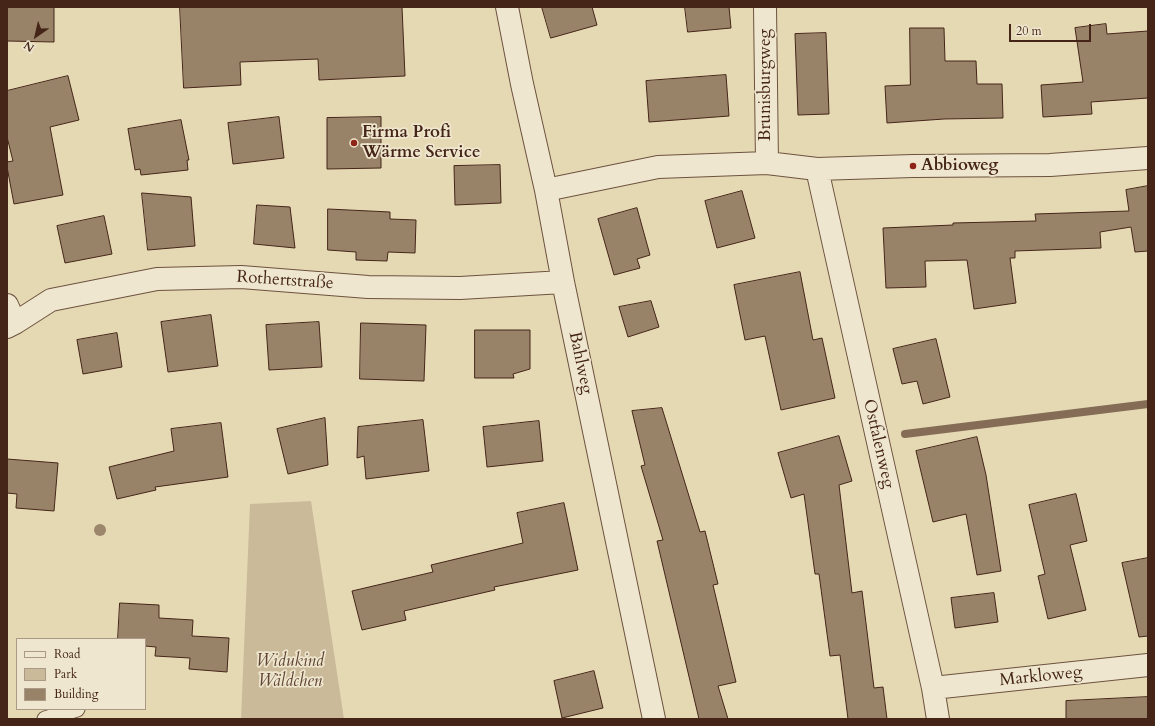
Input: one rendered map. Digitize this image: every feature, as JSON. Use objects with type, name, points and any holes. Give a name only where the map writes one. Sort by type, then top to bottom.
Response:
[{"type":"street","name":"Bahlweg","points":[[506,7],[546,190],[563,282],[654,719]]},
{"type":"street","name":"Brunisburgweg","points":[[765,7],[766,163]]},
{"type":"street","points":[[546,190],[658,167],[766,163],[817,169],[913,166],[1050,165],[1148,158]]},
{"type":"street","name":"Ostfalenweg","points":[[817,169],[933,688],[938,719]]},
{"type":"street","name":"Rothertstraße","points":[[10,318],[51,300],[157,279],[241,277],[368,287],[460,288],[563,282]]},
{"type":"street","name":"Markloweg","points":[[933,688],[1148,666]]},
{"type":"lane","points":[[45,719],[73,710]]},
{"type":"green space","name":"Widukind Wäldchen","points":[[311,501],[344,719],[241,719],[250,504]]},
{"type":"building","points":[[7,7],[54,7],[54,42],[7,41]]},
{"type":"building","points":[[180,7],[402,7],[405,76],[319,80],[318,59],[240,62],[241,85],[184,88]]},
{"type":"building","points":[[542,7],[592,7],[597,25],[551,38]]},
{"type":"building","points":[[685,7],[729,7],[731,28],[688,32]]},
{"type":"building","points":[[1106,24],[1107,34],[1148,31],[1148,98],[1091,102],[1092,114],[1043,117],[1041,85],[1083,82],[1075,28]]},
{"type":"building","points":[[910,28],[944,28],[945,61],[976,61],[977,84],[1002,84],[1003,118],[944,119],[887,123],[885,86],[910,85]]},
{"type":"building","points":[[826,33],[829,114],[798,115],[795,34]]},
{"type":"building","points":[[726,75],[729,116],[649,122],[646,81]]},
{"type":"building","points":[[68,76],[79,120],[50,127],[63,195],[14,204],[7,167],[7,162],[13,161],[7,137],[7,91]]},
{"type":"building","points":[[279,117],[284,158],[233,164],[228,123]]},
{"type":"building","name":"Firma Profi Wärme Service","points":[[381,117],[381,168],[327,169],[327,118]]},
{"type":"building","points":[[181,120],[189,160],[187,160],[188,170],[141,175],[140,169],[135,170],[128,129]]},
{"type":"building","points":[[500,165],[501,203],[455,205],[454,166]]},
{"type":"building","points":[[1148,186],[1148,251],[1135,252],[1131,227],[1100,232],[1101,248],[1015,251],[1015,258],[1010,258],[1016,303],[974,309],[967,260],[925,261],[926,287],[886,288],[883,228],[953,225],[953,223],[1036,221],[1035,214],[1129,211],[1126,190]]},
{"type":"building","points":[[742,191],[755,238],[717,248],[705,201]]},
{"type":"building","points":[[142,193],[191,197],[195,246],[148,250]]},
{"type":"building","points":[[257,205],[290,207],[295,248],[254,244]]},
{"type":"building","points":[[637,208],[650,255],[637,259],[640,268],[614,275],[598,219]]},
{"type":"building","points":[[328,209],[390,212],[390,219],[416,220],[415,253],[388,252],[387,261],[356,260],[356,252],[328,250]]},
{"type":"building","points":[[104,216],[112,254],[65,263],[57,226]]},
{"type":"building","points":[[800,272],[813,340],[822,338],[835,398],[781,410],[765,336],[745,340],[734,285]]},
{"type":"building","points":[[651,301],[659,327],[628,337],[619,307]]},
{"type":"building","points":[[211,315],[218,366],[168,372],[161,322]]},
{"type":"building","points":[[319,322],[322,367],[269,370],[266,325]]},
{"type":"building","points":[[361,323],[426,325],[424,381],[360,379]]},
{"type":"building","points":[[475,330],[530,330],[530,369],[513,374],[514,378],[475,378]]},
{"type":"building","points":[[117,333],[122,367],[83,374],[77,340]]},
{"type":"building","points":[[936,339],[950,397],[923,404],[917,381],[902,384],[893,349]]},
{"type":"building","points":[[662,408],[700,532],[705,531],[718,584],[713,585],[736,682],[718,686],[728,719],[699,719],[657,541],[663,540],[641,466],[645,465],[632,411]]},
{"type":"building","points":[[325,418],[328,465],[288,474],[277,429]]},
{"type":"building","points":[[423,420],[429,471],[366,479],[364,456],[357,458],[358,427]]},
{"type":"building","points":[[539,421],[543,461],[487,467],[483,427]]},
{"type":"building","points":[[221,423],[228,477],[155,487],[156,490],[117,499],[109,467],[174,451],[171,429]]},
{"type":"building","points":[[839,436],[852,481],[839,485],[852,593],[862,591],[874,688],[883,687],[887,719],[848,719],[840,655],[830,656],[819,574],[815,574],[804,494],[791,498],[778,453]]},
{"type":"building","points":[[977,437],[986,475],[1001,571],[977,575],[966,514],[933,522],[916,451]]},
{"type":"building","points":[[7,459],[58,463],[54,511],[16,508],[17,494],[7,493]]},
{"type":"building","points":[[1076,494],[1087,541],[1070,545],[1086,610],[1048,619],[1038,576],[1045,574],[1029,505]]},
{"type":"building","points":[[564,503],[578,570],[494,587],[495,590],[404,611],[406,620],[362,630],[352,591],[433,572],[431,565],[523,543],[517,513]]},
{"type":"building","points":[[1148,558],[1148,636],[1139,637],[1122,563]]},
{"type":"building","points":[[994,593],[998,622],[955,628],[951,598]]},
{"type":"building","points":[[120,603],[159,605],[159,618],[193,620],[192,636],[229,638],[227,672],[189,669],[190,658],[155,656],[156,647],[146,646],[146,638],[118,638]]},
{"type":"building","points":[[594,671],[603,708],[562,718],[554,681]]},
{"type":"building","points":[[1148,697],[1148,719],[1066,719],[1066,701]]},
{"type":"waterway","points":[[905,434],[1148,404]]},
{"type":"place","name":"Firma Profi Wärme Service","points":[[354,143]]},
{"type":"place","name":"Abbioweg","points":[[913,166]]}]
